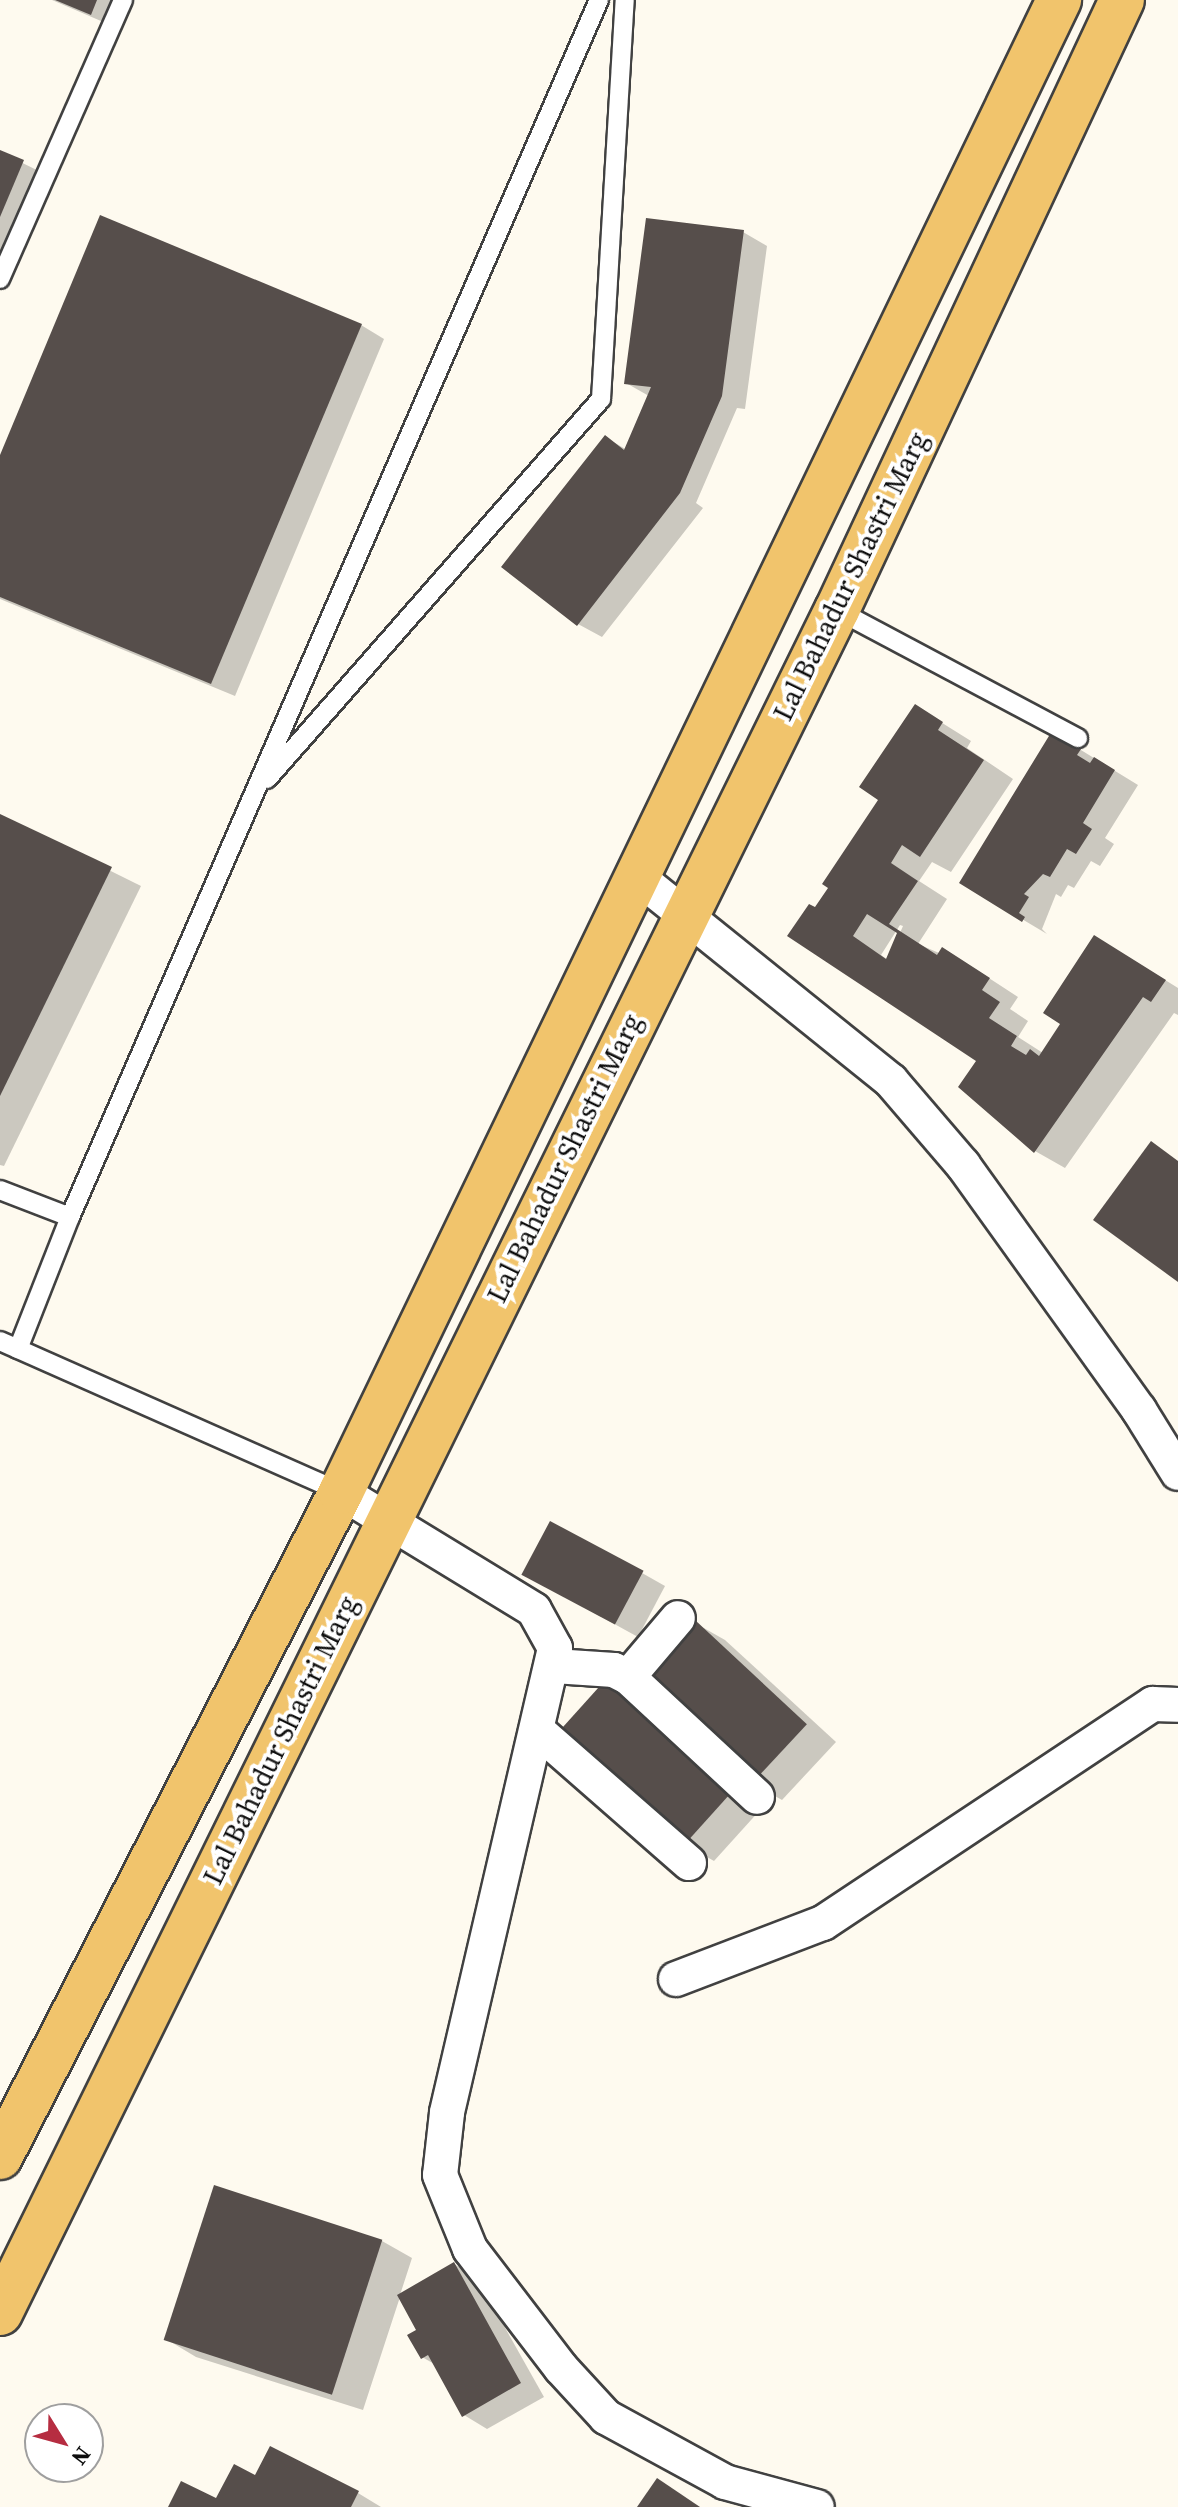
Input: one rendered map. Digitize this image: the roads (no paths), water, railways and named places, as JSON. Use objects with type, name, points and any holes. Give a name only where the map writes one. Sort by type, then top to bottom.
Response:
[{"type":"main road","name":"Lal Bahadur Shastri Marg","points":[[0,2157],[341,1492],[640,879],[1059,0]]},
{"type":"main road","name":"Lal Bahadur Shastri Marg","points":[[0,2313],[11,2262],[234,1837],[685,912],[837,610],[1122,0]]},
{"type":"main road","points":[[962,205],[1016,227]]},
{"type":"main road","points":[[177,1812],[234,1837]]},
{"type":"street","points":[[640,879],[685,912],[891,1081],[963,1165],[1173,1449]]},
{"type":"street","points":[[341,1492],[534,1610],[555,1648],[554,1666],[447,2113],[440,2175],[470,2249],[561,2368],[606,2417],[725,2482],[817,2507]]},
{"type":"street","points":[[628,1677],[678,1618]]},
{"type":"street","points":[[554,1666],[614,1670],[628,1677],[757,1797]]},
{"type":"street","points":[[676,1979],[823,1923],[1153,1704],[1178,1705]]},
{"type":"street","points":[[537,1730],[689,1863]]},
{"type":"lane","points":[[0,279],[123,0]]},
{"type":"lane","points":[[18,1349],[70,1217],[599,0]]},
{"type":"lane","points":[[255,792],[601,399],[625,0]]},
{"type":"lane","points":[[837,610],[1078,738]]},
{"type":"lane","points":[[0,1190],[70,1217]]},
{"type":"lane","points":[[0,1341],[341,1492]]}]
